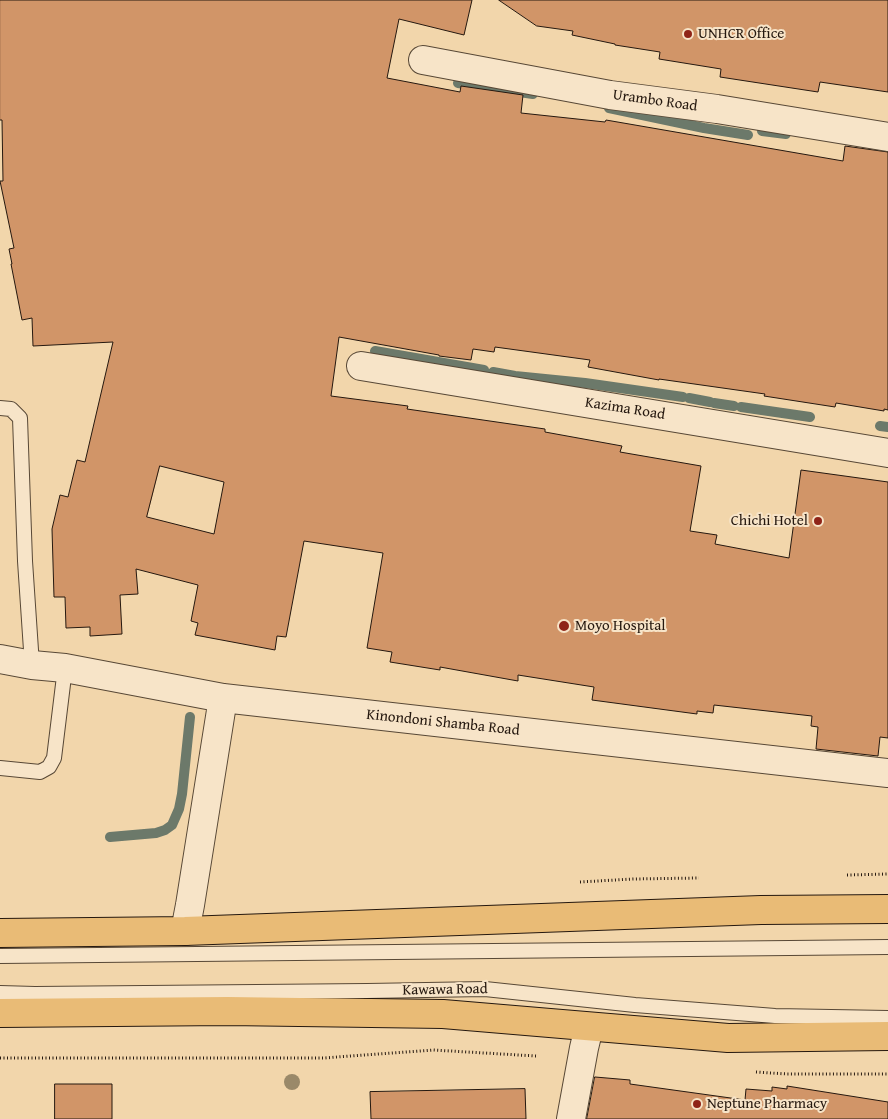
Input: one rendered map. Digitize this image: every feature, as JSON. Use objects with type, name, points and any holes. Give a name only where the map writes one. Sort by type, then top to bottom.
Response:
[{"type":"main road","points":[[0,933],[185,931],[761,910],[888,909]]},
{"type":"main road","name":"Kawawa Road","points":[[0,1013],[228,1011],[434,1014],[728,1038],[888,1036]]},
{"type":"street","name":"Urambo Road","points":[[423,60],[610,95],[717,109],[888,137]]},
{"type":"street","name":"Kazima Road","points":[[361,366],[888,453]]},
{"type":"street","name":"Kinondoni Shamba Road","points":[[0,659],[32,665],[65,668],[223,698],[888,773]]},
{"type":"street","points":[[185,931],[223,698]]},
{"type":"street","points":[[571,1119],[589,1027]]},
{"type":"lane","points":[[0,408],[11,409],[20,418],[25,561],[32,665]]},
{"type":"lane","points":[[0,768],[40,772],[49,768],[54,758],[65,668]]},
{"type":"lane","points":[[0,956],[888,946]]},
{"type":"lane","name":"Kawawa Road","points":[[0,993],[358,992],[485,989],[635,1005],[775,1016],[888,1018]]},
{"type":"path","points":[[0,1058],[324,1058],[433,1050],[582,1059]]},
{"type":"path","points":[[749,1071],[787,1074],[888,1074]]},
{"type":"building","points":[[0,0],[472,0],[464,35],[399,19],[387,78],[460,92],[461,86],[523,95],[521,113],[605,122],[606,120],[843,161],[845,146],[888,152],[888,410],[884,409],[884,411],[836,403],[835,407],[764,396],[765,394],[659,380],[588,367],[590,360],[495,347],[494,352],[473,349],[471,360],[439,356],[339,337],[331,396],[408,406],[407,409],[545,429],[545,432],[622,446],[620,452],[701,466],[690,531],[717,535],[715,544],[789,558],[801,470],[888,482],[888,738],[880,737],[878,756],[816,749],[818,727],[811,726],[812,716],[714,705],[713,713],[697,711],[697,714],[592,700],[594,687],[518,675],[518,681],[440,667],[440,670],[390,662],[392,652],[367,648],[383,553],[304,541],[286,637],[277,636],[275,650],[195,635],[198,623],[191,621],[198,585],[136,569],[138,594],[120,595],[122,634],[90,636],[90,627],[66,628],[65,597],[54,597],[52,529],[60,495],[68,497],[77,460],[85,462],[113,342],[33,346],[32,318],[22,320],[11,264],[9,249],[14,248],[0,181],[3,181],[2,120],[0,120]],"holes":[[[160,466],[224,482],[214,534],[147,517]]]},
{"type":"building","points":[[499,0],[888,0],[888,92],[820,82],[818,92],[720,77],[721,69],[659,59],[660,52],[615,45],[572,35],[573,31],[537,26]]},
{"type":"building","points":[[595,1077],[630,1080],[630,1084],[745,1100],[746,1089],[772,1091],[772,1087],[787,1089],[787,1086],[888,1102],[888,1119],[587,1119]]},
{"type":"building","points":[[55,1084],[112,1084],[112,1119],[55,1119]]},
{"type":"building","points":[[525,1089],[526,1119],[371,1119],[370,1092]]},
{"type":"waterway","points":[[458,83],[533,94]]},
{"type":"waterway","points":[[609,108],[704,128],[748,135]]},
{"type":"waterway","points":[[762,131],[786,134]]},
{"type":"waterway","points":[[375,351],[484,370]]},
{"type":"waterway","points":[[493,372],[683,397]]},
{"type":"waterway","points":[[689,398],[710,402]]},
{"type":"waterway","points":[[714,403],[734,406]]},
{"type":"waterway","points":[[741,407],[810,417]]},
{"type":"waterway","points":[[880,426],[888,427]]},
{"type":"waterway","points":[[110,837],[156,833],[172,825],[179,809],[182,794],[190,717]]},
{"type":"place","name":"UNHCR Office","points":[[688,34]]},
{"type":"place","name":"Chichi Hotel","points":[[818,521]]},
{"type":"place","name":"Moyo Hospital","points":[[564,626]]},
{"type":"place","name":"Neptune Pharmacy","points":[[697,1104]]}]
